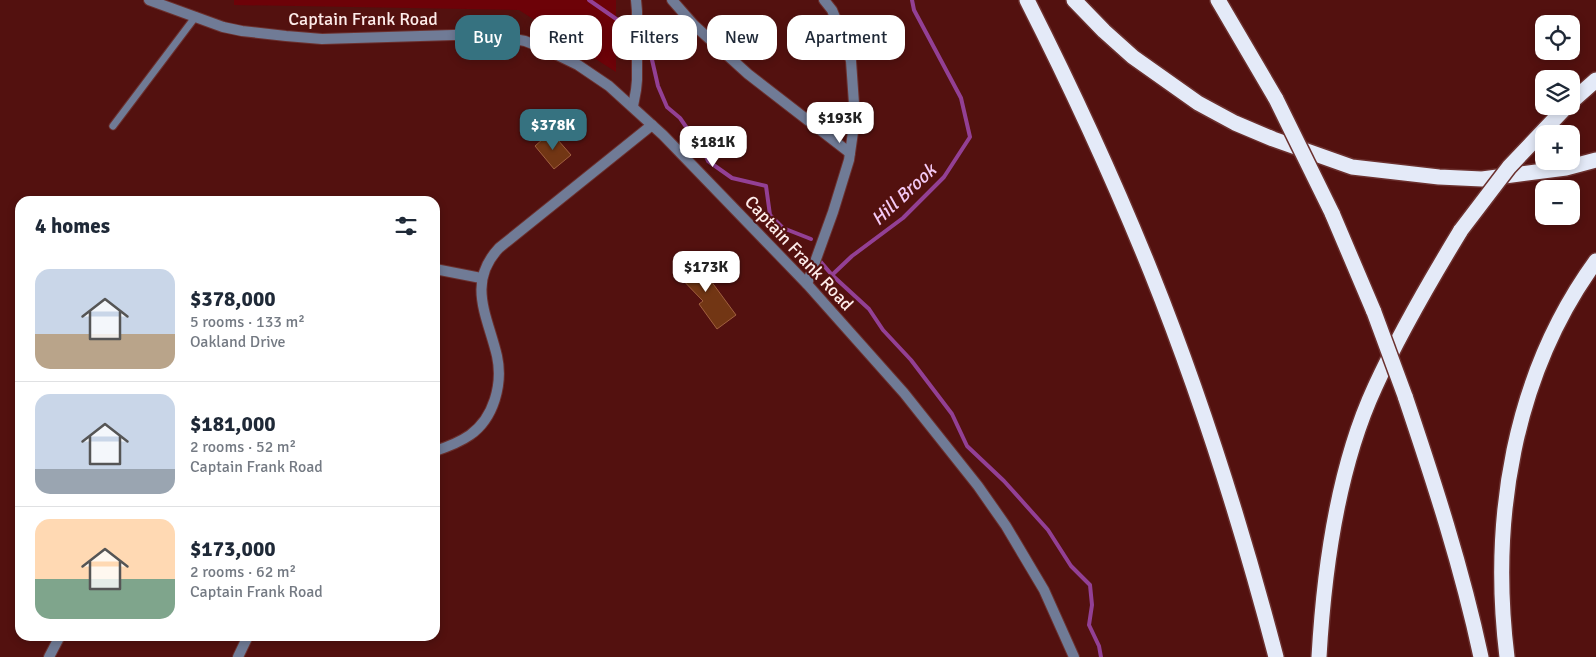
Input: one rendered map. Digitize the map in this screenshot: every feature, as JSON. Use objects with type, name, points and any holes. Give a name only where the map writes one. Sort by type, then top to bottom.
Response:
[{"type":"highway","points":[[1028,0],[1117,191],[1177,341],[1214,445],[1242,535],[1276,657]]},
{"type":"highway","points":[[1074,0],[1133,57],[1198,103],[1273,139],[1352,167],[1439,177],[1482,179],[1566,168],[1596,160]]},
{"type":"highway","points":[[1218,0],[1276,99],[1332,213],[1374,312],[1440,498],[1466,589],[1481,657]]},
{"type":"highway","points":[[1580,94],[1596,80]]},
{"type":"highway","points":[[1319,657],[1321,614],[1327,569],[1344,480],[1356,437],[1375,388],[1423,292],[1461,230],[1509,167],[1559,115]]},
{"type":"highway","points":[[1507,657],[1503,625],[1501,552],[1508,478],[1515,442],[1525,405],[1548,344],[1570,302],[1596,261]]},
{"type":"street","name":"Captain Frank Road","points":[[149,0],[223,27],[242,31],[322,39],[486,34],[505,37],[543,48],[578,65],[609,86],[652,125],[807,284],[907,396],[978,486],[1006,526],[1044,590],[1074,657]]},
{"type":"street","points":[[632,106],[637,80],[636,0]]},
{"type":"street","points":[[672,0],[694,25],[748,74],[850,153]]},
{"type":"street","points":[[807,284],[833,212],[850,153],[855,118],[851,61],[840,27],[832,10],[824,0]]},
{"type":"street","points":[[440,449],[463,440],[472,434],[486,418],[498,389],[497,356],[482,304],[482,278],[491,257],[499,248],[652,125]]},
{"type":"street","points":[[440,270],[482,278]]},
{"type":"street","points":[[50,657],[58,641]]},
{"type":"street","points":[[238,657],[246,641]]},
{"type":"lane","points":[[113,126],[196,16]]},
{"type":"shaded area","points":[[234,0],[616,0],[616,15],[612,15],[612,60],[616,60],[616,72],[597,60],[602,60],[602,15],[530,15],[530,17],[519,10],[234,5]]},
{"type":"building","points":[[551,132],[571,155],[554,169],[535,146]]},
{"type":"building","points":[[689,257],[712,280],[736,315],[717,329],[699,304],[703,301],[674,271]]},
{"type":"waterway","points":[[589,0],[612,16]]},
{"type":"waterway","name":"Hill Brook","points":[[832,275],[852,256],[903,218],[944,177],[970,137],[961,98],[914,10],[912,0]]},
{"type":"waterway","points":[[652,60],[658,86],[667,107],[680,118],[691,134],[699,141],[708,161],[732,178],[766,186],[770,215],[783,228],[811,239]]},
{"type":"waterway","points":[[820,261],[832,275],[869,309],[883,330],[911,360],[952,414],[967,446],[1004,481],[1048,530],[1071,566],[1090,585],[1092,605],[1089,625],[1099,646],[1101,657]]}]
